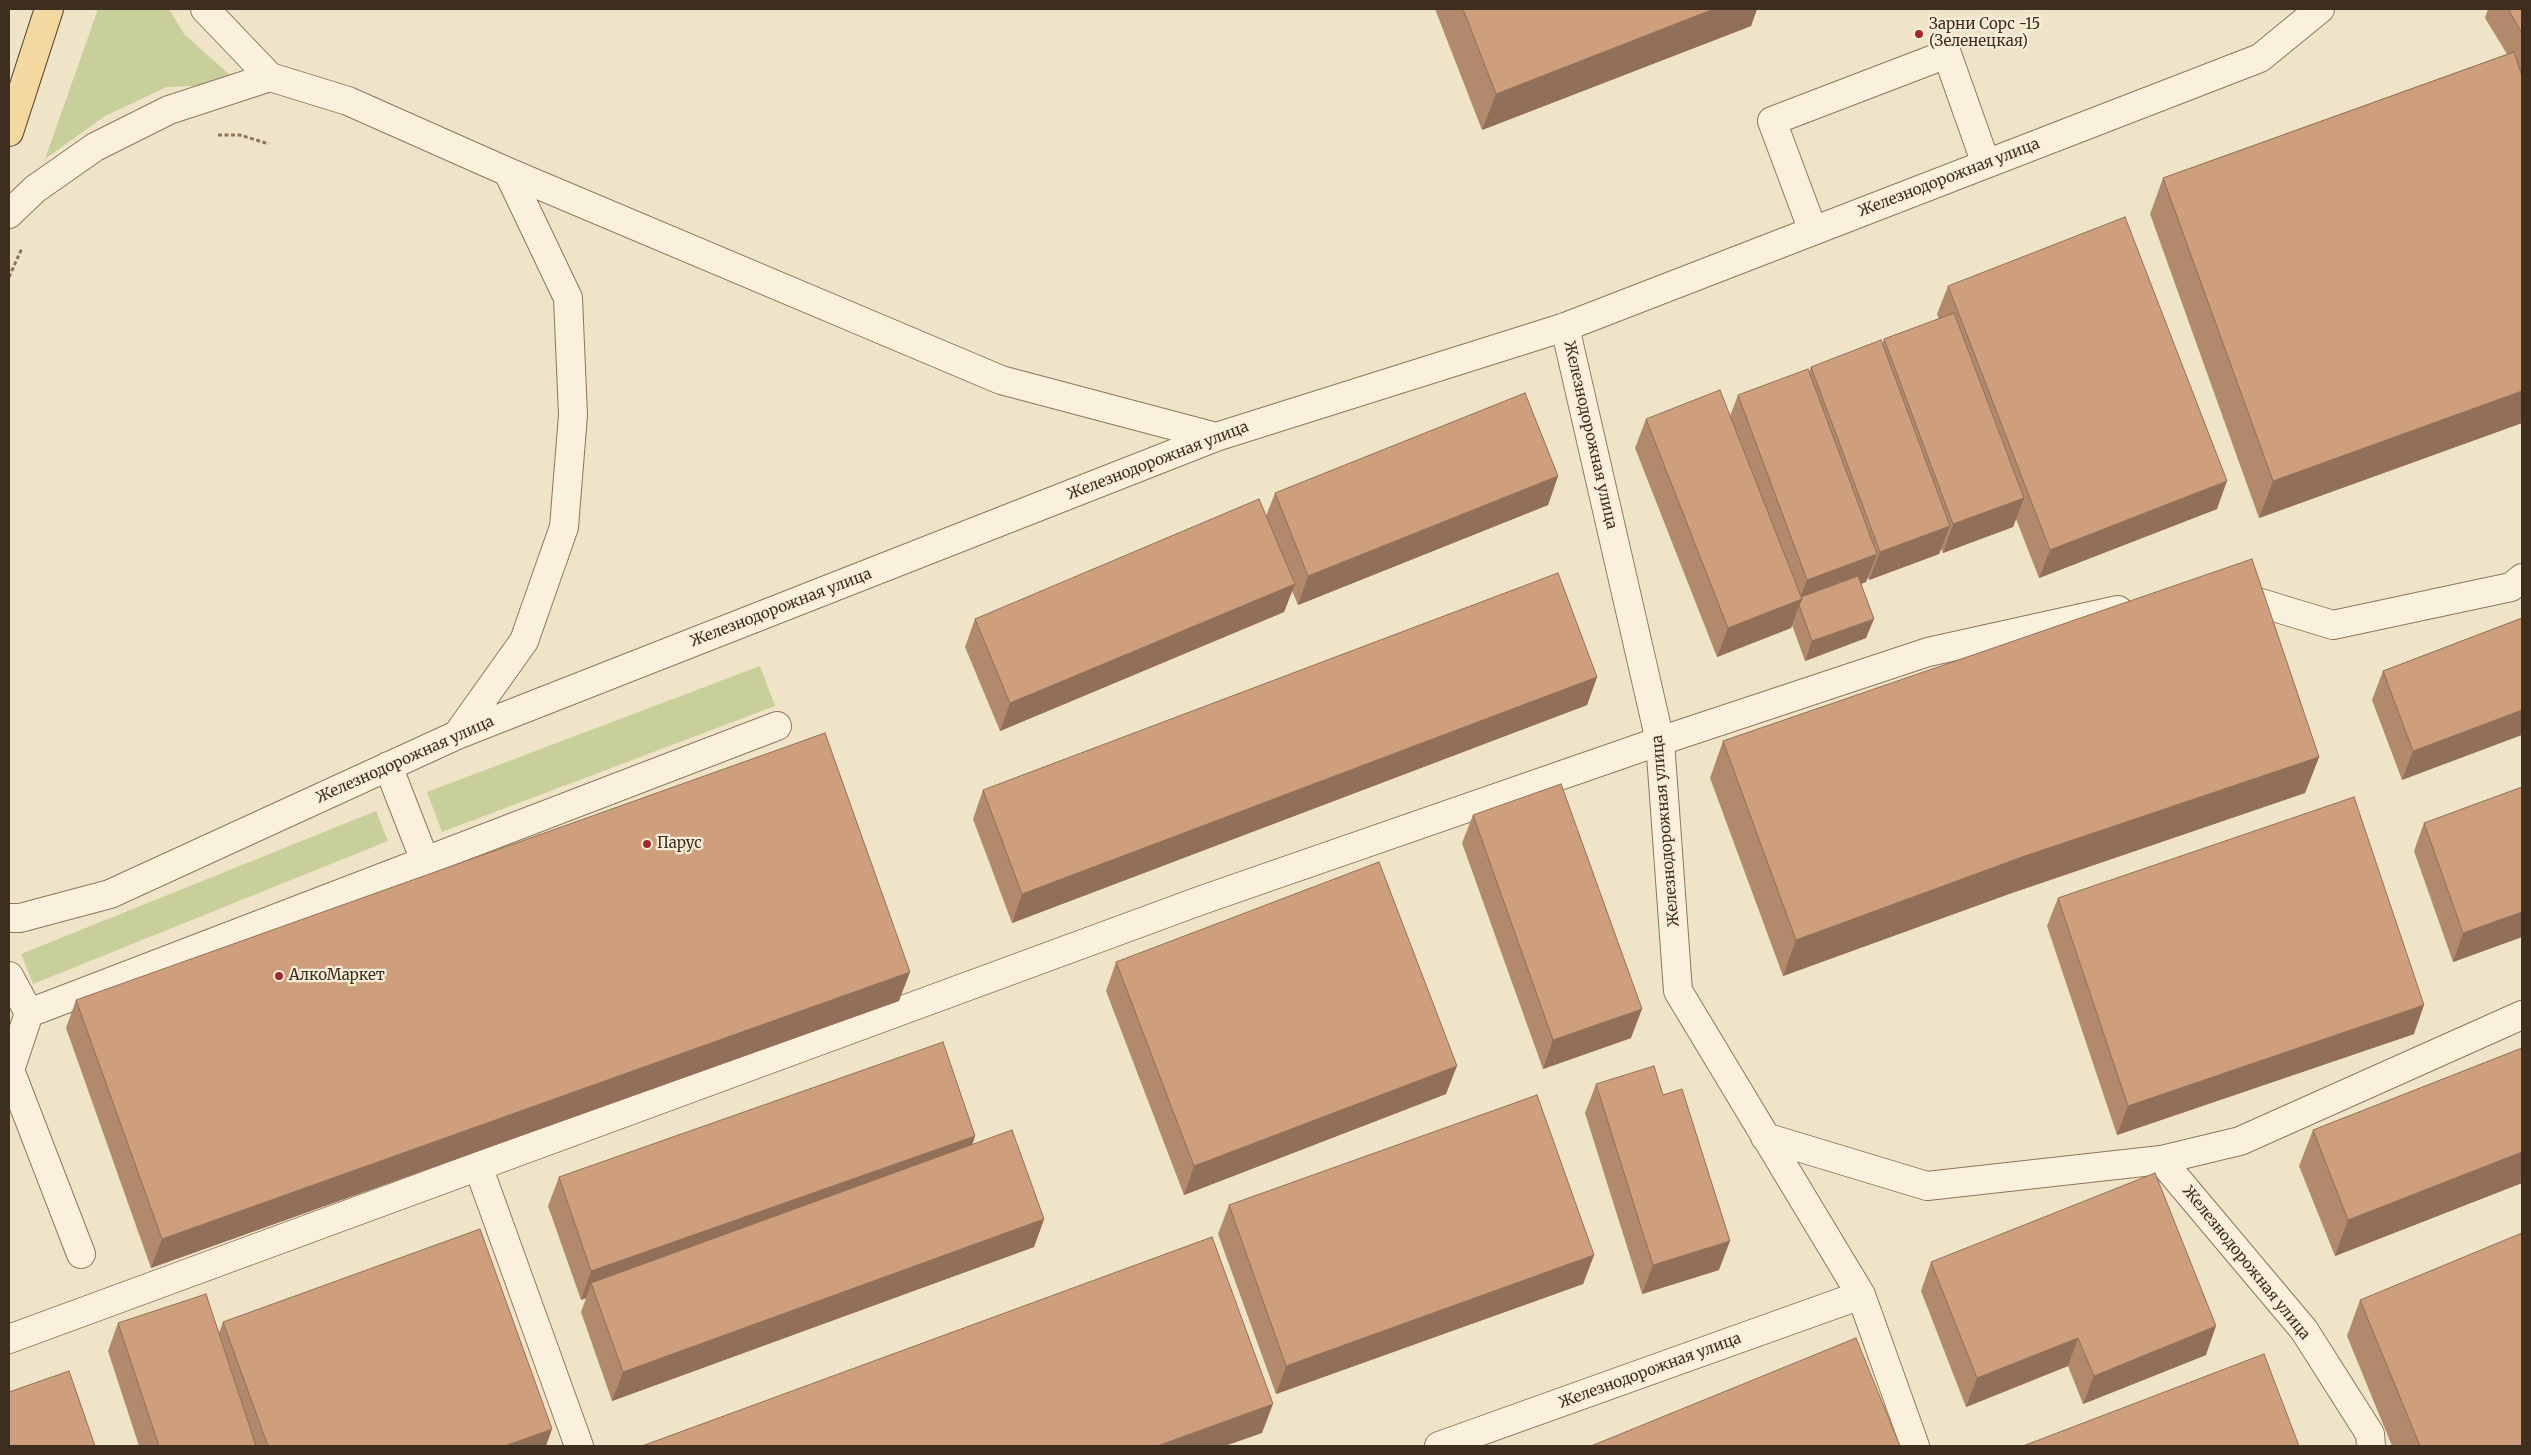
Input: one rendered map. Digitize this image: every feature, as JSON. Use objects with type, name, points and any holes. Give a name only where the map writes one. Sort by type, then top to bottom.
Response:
[{"type":"main road","points":[[9,132],[48,9]]},
{"type":"street","points":[[205,9],[270,77],[348,101],[508,172],[1001,380],[1216,437]]},
{"type":"street","name":"Железнодорожная улица","points":[[9,918],[20,918],[110,894],[457,735],[1216,437],[1565,327],[2260,58],[2320,9]]},
{"type":"street","points":[[1813,231],[1772,121],[1947,54],[1986,164]]},
{"type":"street","points":[[9,214],[35,189],[95,147],[169,110],[270,77]]},
{"type":"street","points":[[457,735],[524,641],[564,526],[573,415],[568,298],[508,172]]},
{"type":"street","name":"Железнодорожная улица","points":[[1565,327],[1660,741],[1678,991],[1861,1295],[1915,1446]]},
{"type":"street","points":[[2208,590],[2239,596],[2334,625],[2511,586],[2522,578]]},
{"type":"street","points":[[9,1338],[1202,900],[1660,741],[1928,652],[2140,605]]},
{"type":"street","points":[[29,1013],[777,726]]},
{"type":"street","points":[[388,766],[425,861]]},
{"type":"street","points":[[9,976],[29,1013],[10,1070],[81,1254]]},
{"type":"street","points":[[1765,1137],[1927,1186],[2161,1160],[2240,1141],[2522,1016]]},
{"type":"street","name":"Железнодорожная улица","points":[[2161,1160],[2304,1330],[2370,1434],[2371,1446]]},
{"type":"street","points":[[478,1166],[579,1446]]},
{"type":"street","name":"Железнодорожная улица","points":[[1439,1446],[1861,1295]]},
{"type":"path","points":[[9,278],[24,245]]},
{"type":"green space","points":[[98,9],[169,9],[184,34],[240,84],[167,87],[105,116],[45,159]]},
{"type":"green space","points":[[760,666],[775,706],[442,832],[427,792]]},
{"type":"green space","points":[[376,811],[388,841],[33,984],[21,954]]},
{"type":"building","points":[[1463,9],[1714,9],[1496,94]]},
{"type":"building","points":[[2508,9],[2522,9],[2522,33]]},
{"type":"building","points":[[2514,52],[2522,76],[2522,391],[2273,481],[2163,178]]},
{"type":"building","points":[[2125,217],[2227,481],[2050,550],[1948,286]]},
{"type":"building","points":[[1954,313],[2024,498],[1953,524],[1884,339]]},
{"type":"building","points":[[1881,340],[1950,526],[1880,552],[1811,367]]},
{"type":"building","points":[[1808,369],[1877,554],[1807,580],[1738,395]]},
{"type":"building","points":[[1720,390],[1802,599],[1728,628],[1646,419]]},
{"type":"building","points":[[1525,393],[1558,476],[1308,576],[1275,493]]},
{"type":"building","points":[[1259,499],[1295,584],[1010,703],[975,619]]},
{"type":"building","points":[[2252,559],[2319,757],[2022,857],[1796,940],[1723,741]]},
{"type":"building","points":[[1558,573],[1597,677],[1022,894],[983,790]]},
{"type":"building","points":[[1858,576],[1874,619],[1812,641],[1799,605],[1801,597]]},
{"type":"building","points":[[2522,618],[2522,710],[2413,751],[2383,671]]},
{"type":"building","points":[[825,733],[910,972],[162,1239],[76,1000]]},
{"type":"building","points":[[1561,784],[1642,1009],[1553,1040],[1473,815]]},
{"type":"building","points":[[2522,787],[2522,912],[2463,933],[2424,823]]},
{"type":"building","points":[[2354,797],[2424,1005],[2128,1106],[2058,898]]},
{"type":"building","points":[[1379,862],[1457,1066],[1194,1166],[1116,962]]},
{"type":"building","points":[[943,1042],[975,1136],[591,1271],[559,1177]]},
{"type":"building","points":[[2522,1048],[2522,1152],[2348,1220],[2313,1130]]},
{"type":"building","points":[[1654,1066],[1663,1095],[1682,1089],[1730,1241],[1653,1265],[1596,1084]]},
{"type":"building","points":[[1537,1095],[1594,1255],[1286,1366],[1229,1205]]},
{"type":"building","points":[[1012,1130],[1044,1219],[623,1372],[591,1283]]},
{"type":"building","points":[[2155,1173],[2216,1326],[2094,1376],[2078,1338],[1977,1378],[1931,1262]]},
{"type":"building","points":[[480,1229],[552,1429],[505,1446],[268,1446],[223,1322]]},
{"type":"building","points":[[2522,1233],[2522,1446],[2420,1446],[2360,1300]]},
{"type":"building","points":[[1212,1237],[1273,1404],[1157,1446],[642,1446]]},
{"type":"building","points":[[206,1294],[256,1446],[159,1446],[118,1323]]},
{"type":"building","points":[[1856,1338],[1900,1446],[1591,1446]]},
{"type":"building","points":[[2264,1354],[2299,1446],[2023,1446]]},
{"type":"building","points":[[69,1371],[95,1446],[9,1446],[9,1392]]},
{"type":"place","name":"Зарни Сорс -15 (Зеленецкая)","points":[[1919,34]]},
{"type":"place","name":"Парус","points":[[647,844]]},
{"type":"place","name":"АлкоМаркет","points":[[279,976]]}]
